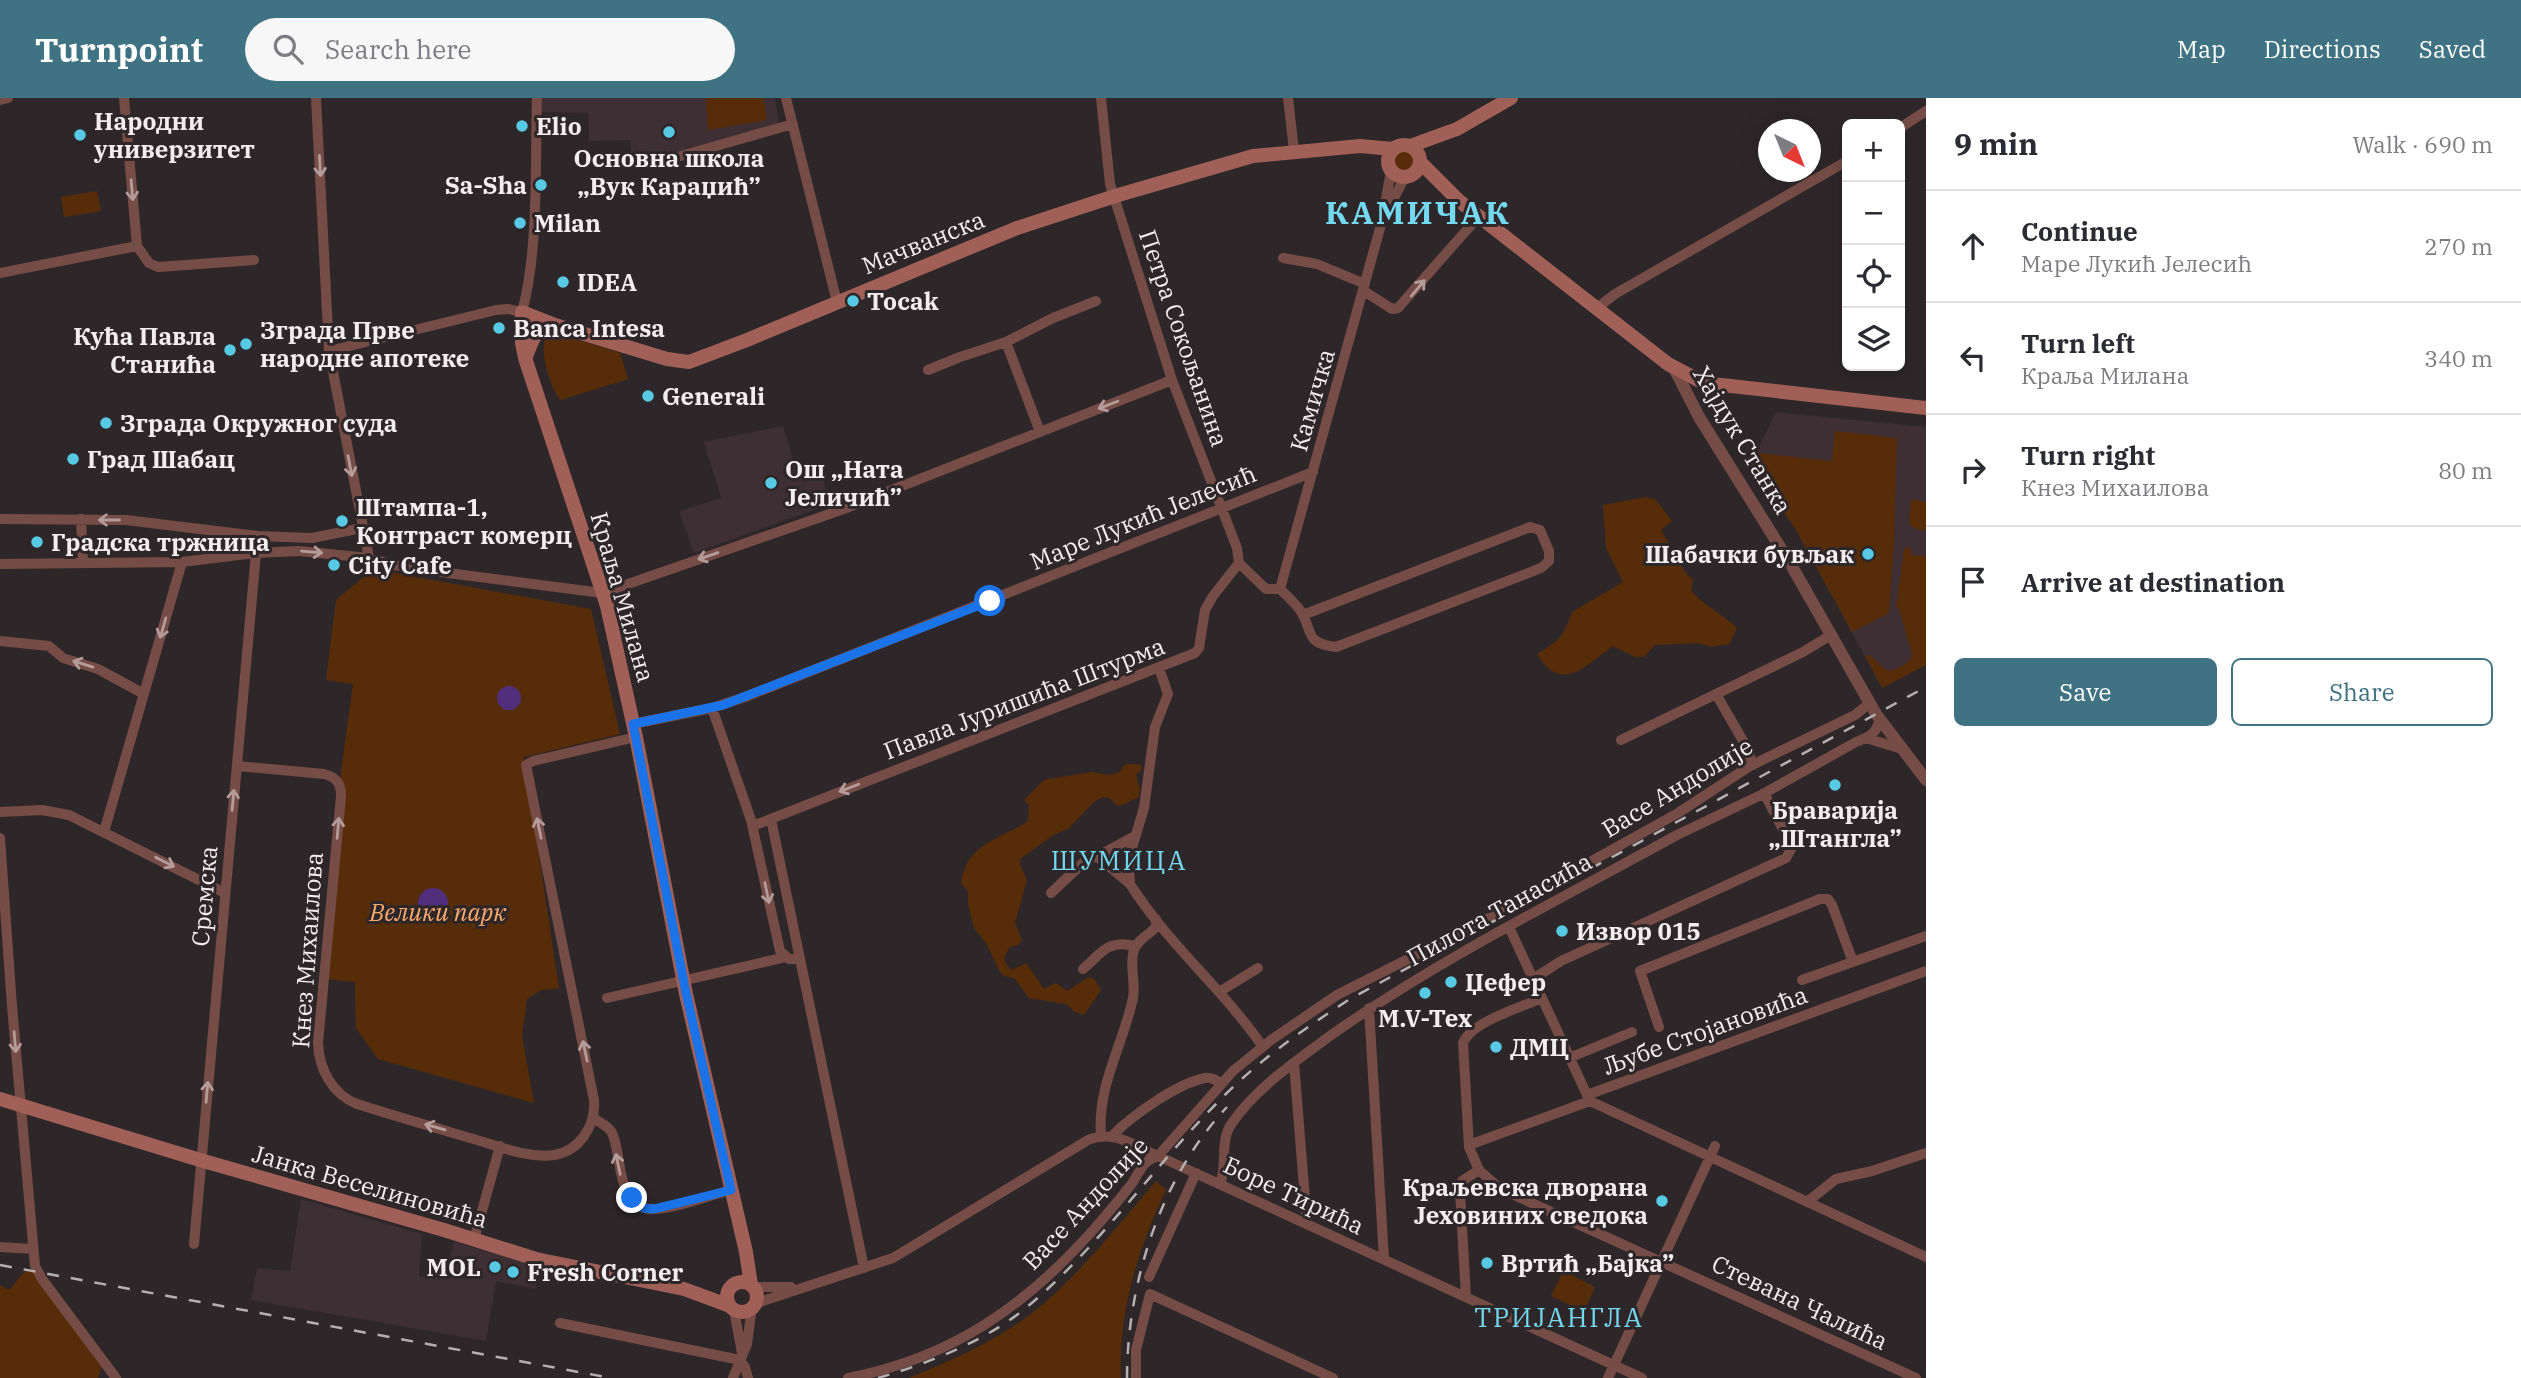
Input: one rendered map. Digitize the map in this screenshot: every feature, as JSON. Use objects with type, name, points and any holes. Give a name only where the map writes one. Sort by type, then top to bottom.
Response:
[{"type":"main road","points":[[1410,146],[1417,152],[1420,161],[1418,170],[1409,176],[1398,176],[1389,167],[1389,155],[1394,149],[1457,129],[1511,98]]},
{"type":"main road","points":[[1420,161],[1457,129]]},
{"type":"main road","name":"Мачванска","points":[[522,312],[555,325],[667,359],[689,362],[1017,228],[1115,196],[1253,156],[1370,146],[1394,149]]},
{"type":"main road","name":"Мачванска","points":[[1350,149],[1389,167]]},
{"type":"main road","name":"Хајдук Станка","points":[[1420,161],[1458,200],[1674,368]]},
{"type":"main road","name":"Хајдук Станка","points":[[1409,176],[1458,200]]},
{"type":"main road","name":"Краља Милана","points":[[522,312],[525,358],[602,593],[634,731],[684,981],[738,1222],[742,1287]]},
{"type":"main road","points":[[525,358],[532,339],[540,329],[555,325]]},
{"type":"main road","points":[[1674,368],[1704,383],[1926,408]]},
{"type":"main road","name":"Јанка Веселиновића","points":[[0,1099],[536,1259],[684,1289],[732,1308]]},
{"type":"main road","points":[[684,1289],[742,1287],[756,1296],[753,1306],[743,1311],[732,1308],[727,1299],[742,1287]]},
{"type":"street","points":[[0,100],[8,98]]},
{"type":"street","points":[[124,98],[137,241],[149,263],[158,267],[254,260]]},
{"type":"street","points":[[316,98],[329,351],[369,558]]},
{"type":"street","points":[[329,351],[496,310],[522,312],[527,295],[533,241],[537,98]]},
{"type":"street","points":[[786,98],[837,302]]},
{"type":"street","name":"Петра Сокољанина","points":[[1101,98],[1110,184],[1172,380],[1237,548],[1239,562],[1266,589],[1280,589]]},
{"type":"street","points":[[1288,98],[1294,151]]},
{"type":"street","points":[[1905,125],[1926,111]]},
{"type":"street","points":[[681,156],[793,124]]},
{"type":"street","points":[[1597,308],[1623,289],[1842,164]]},
{"type":"street","name":"Камичка","points":[[1280,589],[1382,221],[1389,167]]},
{"type":"street","name":"Камичка","points":[[1382,221],[1409,176]]},
{"type":"street","points":[[1283,258],[1317,264],[1364,287],[1392,309],[1398,308],[1479,216]]},
{"type":"street","points":[[0,273],[137,241]]},
{"type":"street","points":[[928,370],[960,356],[1006,342],[1053,318],[1096,301]]},
{"type":"street","points":[[1006,342],[1040,432]]},
{"type":"street","name":"Хајдук Станка","points":[[1674,368],[1699,417],[1784,552],[1875,711],[1926,780]]},
{"type":"street","points":[[0,564],[182,562],[299,551],[369,558],[394,565],[602,593],[819,518],[1172,380]]},
{"type":"street","name":"Маре Лукић Јелесић","points":[[634,731],[712,708],[1312,472]]},
{"type":"street","points":[[0,519],[127,520],[281,539],[312,538],[362,528]]},
{"type":"street","points":[[81,519],[83,563]]},
{"type":"street","points":[[1280,589],[1303,615],[1312,638],[1319,644],[1336,647],[1541,568],[1549,561],[1550,556],[1540,530],[1530,527],[1303,615]]},
{"type":"street","name":"Сремска","points":[[194,1244],[257,536]]},
{"type":"street","points":[[104,832],[182,562]]},
{"type":"street","name":"Павла Јуришића Штурма","points":[[753,826],[1195,653],[1205,610],[1239,562]]},
{"type":"street","points":[[1621,740],[1803,652],[1831,635]]},
{"type":"street","points":[[0,641],[49,646],[63,658],[98,669],[144,694]]},
{"type":"street","points":[[1130,884],[1129,873],[1135,836],[1144,808],[1155,726],[1168,694],[1158,668]]},
{"type":"street","points":[[1716,694],[1746,746],[1753,765]]},
{"type":"street","points":[[712,708],[753,826],[778,946],[782,955],[800,960]]},
{"type":"street","name":"Пилота Танасића","points":[[1220,1184],[1225,1171],[1224,1142],[1232,1123],[1253,1098],[1294,1063],[1369,1008],[1411,982],[1677,835],[1764,793],[1866,738],[1876,732],[1875,711]]},
{"type":"street","name":"Васе Андолије","points":[[848,1378],[927,1356],[999,1317],[1019,1303],[1079,1247],[1148,1161],[1158,1156],[1220,1083],[1263,1047],[1337,995],[1493,916],[1667,820],[1753,765],[1856,715],[1875,711]]},
{"type":"street","points":[[634,731],[526,765],[593,1092],[593,1118],[610,1131],[626,1191],[644,1208],[661,1208],[731,1190]]},
{"type":"street","points":[[1866,738],[1903,750]]},
{"type":"street","name":"Кнез Михаилова","points":[[236,766],[324,774],[335,778],[340,785],[318,1043],[320,1063],[329,1081],[344,1097],[357,1104],[537,1155],[567,1151],[581,1140],[593,1118]]},
{"type":"street","points":[[1533,979],[1561,961],[1786,858],[1791,849],[1782,825],[1764,793]]},
{"type":"street","points":[[0,812],[50,811],[69,815],[225,893]]},
{"type":"street","points":[[771,819],[864,1268]]},
{"type":"street","points":[[1051,893],[1086,860],[1135,836]]},
{"type":"street","points":[[0,838],[3,925],[36,1267],[42,1279],[116,1378]]},
{"type":"street","points":[[1096,856],[1130,884],[1179,950],[1238,1011],[1263,1047]]},
{"type":"street","points":[[1659,1027],[1640,971],[1820,899],[1830,902],[1853,962]]},
{"type":"street","points":[[1106,1136],[1100,1119],[1105,1083],[1133,999],[1135,983],[1132,956],[1135,946],[1156,927],[1156,919]]},
{"type":"street","points":[[1509,927],[1588,1098],[1926,1257]]},
{"type":"street","points":[[1802,980],[1926,936]]},
{"type":"street","points":[[1083,969],[1115,943],[1135,946]]},
{"type":"street","points":[[607,998],[786,957]]},
{"type":"street","points":[[1219,992],[1258,968]]},
{"type":"street","name":"Љубе Стојановића","points":[[1469,1145],[1926,971]]},
{"type":"street","points":[[1466,1297],[1460,1192],[1462,1181],[1479,1170],[1469,1145],[1463,1043],[1465,1036],[1478,1026],[1542,998]]},
{"type":"street","points":[[1369,1008],[1384,1259]]},
{"type":"street","points":[[1569,1058],[1632,1032]]},
{"type":"street","points":[[1294,1063],[1307,1224]]},
{"type":"street","name":"Васе Андолије","points":[[1106,1136],[1177,1090],[1206,1078],[1213,1078],[1220,1083]]},
{"type":"street","points":[[733,1378],[747,1344],[753,1306],[893,1258],[1088,1140],[1106,1136],[1158,1156]]},
{"type":"street","points":[[474,1240],[500,1146]]},
{"type":"street","points":[[1608,1378],[1715,1146]]},
{"type":"street","points":[[1807,1202],[1836,1179],[1872,1171],[1926,1153]]},
{"type":"street","name":"Боре Тирића","points":[[1158,1156],[1642,1378]]},
{"type":"street","name":"Стевана Чалића","points":[[1479,1170],[1498,1187],[1916,1378]]},
{"type":"street","name":"Боре Тирића","points":[[1149,1277],[1196,1173]]},
{"type":"street","points":[[0,1247],[33,1250]]},
{"type":"street","points":[[742,1287],[802,1287]]},
{"type":"street","points":[[1136,1378],[1136,1350],[1150,1294],[1333,1378]]},
{"type":"street","points":[[732,1308],[740,1358],[748,1378]]},
{"type":"street","points":[[560,1323],[740,1358]]},
{"type":"shaded area","name":"Основна школа „Вук Караџић”","points":[[541,98],[775,98],[779,124],[673,154],[631,154],[630,140],[589,141],[588,113],[541,112]]},
{"type":"shaded area","name":"Шабачки бувљак","points":[[1776,412],[1926,427],[1926,665],[1882,688],[1796,530],[1751,463]]},
{"type":"shaded area","name":"Ош „Ната Јеличић”","points":[[783,426],[795,467],[822,462],[827,505],[694,553],[679,511],[721,498],[704,442]]},
{"type":"shaded area","points":[[509,686],[520,693],[521,698],[514,709],[509,710],[498,703],[497,698],[504,687]]},
{"type":"shaded area","points":[[433,888],[439,889],[447,897],[447,909],[439,917],[433,918],[427,917],[419,909],[418,903],[419,897],[427,889]]},
{"type":"shaded area","points":[[301,1199],[422,1234],[419,1277],[445,1277],[454,1242],[542,1267],[535,1289],[496,1281],[486,1341],[251,1300],[257,1268],[290,1271]]},
{"type":"green space","points":[[706,98],[763,98],[767,120],[708,130]]},
{"type":"green space","points":[[1404,151],[1411,154],[1414,161],[1411,168],[1404,171],[1397,168],[1394,161],[1397,154]]},
{"type":"green space","points":[[97,191],[101,211],[64,217],[61,197]]},
{"type":"green space","points":[[557,333],[620,353],[628,379],[561,400],[550,380],[544,354],[545,340]]},
{"type":"green space","points":[[1835,431],[1897,438],[1889,613],[1852,632],[1796,530],[1751,463],[1756,453],[1832,461]]},
{"type":"green space","points":[[1646,497],[1656,500],[1672,521],[1661,530],[1685,572],[1693,580],[1691,591],[1737,628],[1729,644],[1712,647],[1698,643],[1655,645],[1644,657],[1635,657],[1613,646],[1584,668],[1565,674],[1556,673],[1546,666],[1537,654],[1560,637],[1572,612],[1623,582],[1606,548],[1603,505]]},
{"type":"green space","points":[[1911,499],[1926,502],[1926,531],[1909,524]]},
{"type":"green space","points":[[1904,548],[1911,548],[1911,555],[1926,556],[1926,665],[1882,688],[1865,655],[1872,657],[1889,671],[1906,663],[1912,655],[1899,608],[1896,609]]},
{"type":"green space","name":"Велики парк","points":[[373,569],[591,609],[620,734],[524,757],[559,988],[541,990],[527,999],[522,1036],[534,1103],[378,1059],[356,1028],[355,982],[325,979],[337,801],[353,684],[326,680],[336,600]]},
{"type":"green space","points":[[1124,765],[1141,765],[1142,769],[1136,775],[1139,797],[1120,806],[1110,798],[1103,797],[1094,802],[1069,828],[1052,836],[1020,859],[1027,880],[1015,923],[1022,940],[1018,945],[1010,947],[1004,957],[1006,964],[1012,970],[1026,963],[1044,989],[1056,983],[1067,991],[1089,977],[1095,980],[1101,990],[1084,1015],[1075,1012],[1066,1004],[1029,998],[1014,978],[1004,976],[1000,972],[986,943],[974,928],[968,892],[961,883],[964,870],[977,851],[1028,821],[1029,805],[1024,800],[1044,780],[1091,772],[1110,775],[1120,772]]},
{"type":"green space","points":[[1156,1181],[1166,1190],[1132,1281],[1123,1329],[1121,1378],[909,1378],[988,1342],[1032,1313],[1081,1268]]},
{"type":"green space","points":[[26,1270],[33,1272],[102,1366],[98,1378],[0,1378],[0,1285],[9,1290]]},
{"type":"green space","points":[[1563,1271],[1595,1287],[1584,1312],[1551,1296]]},
{"type":"railway","points":[[878,1378],[956,1350],[994,1330],[1027,1307],[1077,1260],[1192,1129],[1231,1089],[1280,1048],[1350,999],[1926,687]]},
{"type":"railway","points":[[1127,1378],[1133,1305],[1152,1233],[1166,1198],[1184,1166],[1227,1107]]},
{"type":"railway","points":[[0,1265],[611,1378]]},
{"type":"place","name":"Elio","points":[[522,126]]},
{"type":"place","name":"Основна школа „Вук Караџић”","points":[[669,132]]},
{"type":"place","name":"Народни универзитет","points":[[80,135]]},
{"type":"place","name":"Sa-Sha","points":[[541,185]]},
{"type":"place","name":"Milan","points":[[520,223]]},
{"type":"place","name":"IDEA","points":[[563,282]]},
{"type":"place","name":"Tocak","points":[[853,301]]},
{"type":"place","name":"Banca Intesa","points":[[499,328]]},
{"type":"place","name":"Зграда Прве народне апотеке","points":[[246,344]]},
{"type":"place","name":"Кућа Павла Станића","points":[[230,350]]},
{"type":"place","name":"Generali","points":[[648,396]]},
{"type":"place","name":"Зграда Окружног суда","points":[[106,423]]},
{"type":"place","name":"Град Шабац","points":[[73,459]]},
{"type":"place","name":"Ош „Ната Јеличић”","points":[[771,483]]},
{"type":"place","name":"Штампа-1, Контраст комерц","points":[[342,521]]},
{"type":"place","name":"Градска тржница","points":[[37,542]]},
{"type":"place","name":"Шабачки бувљак","points":[[1868,554]]},
{"type":"place","name":"City Cafe","points":[[334,565]]},
{"type":"place","name":"Браварија „Штангла”","points":[[1835,785]]},
{"type":"place","name":"Извор 015","points":[[1562,931]]},
{"type":"place","name":"Џефер","points":[[1451,982]]},
{"type":"place","name":"M.V-Tex","points":[[1425,993]]},
{"type":"place","name":"ДМЦ","points":[[1496,1047]]},
{"type":"place","name":"Краљевска дворана Јеховиних сведока","points":[[1662,1201]]},
{"type":"place","name":"Вртић „Бајка”","points":[[1487,1263]]},
{"type":"place","name":"MOL","points":[[495,1267]]},
{"type":"place","name":"Fresh Corner","points":[[513,1272]]},
{"type":"district","name":"КАМИЧАК","points":[[1418,212]]},
{"type":"district","name":"ШУМИЦА","points":[[1119,860]]},
{"type":"district","name":"ТРИЈАНГЛА","points":[[1559,1317]]},
{"type":"route","points":[[632,1198],[644,1208],[654,1209],[731,1190],[686,993],[633,724],[723,705],[990,601]]}]
